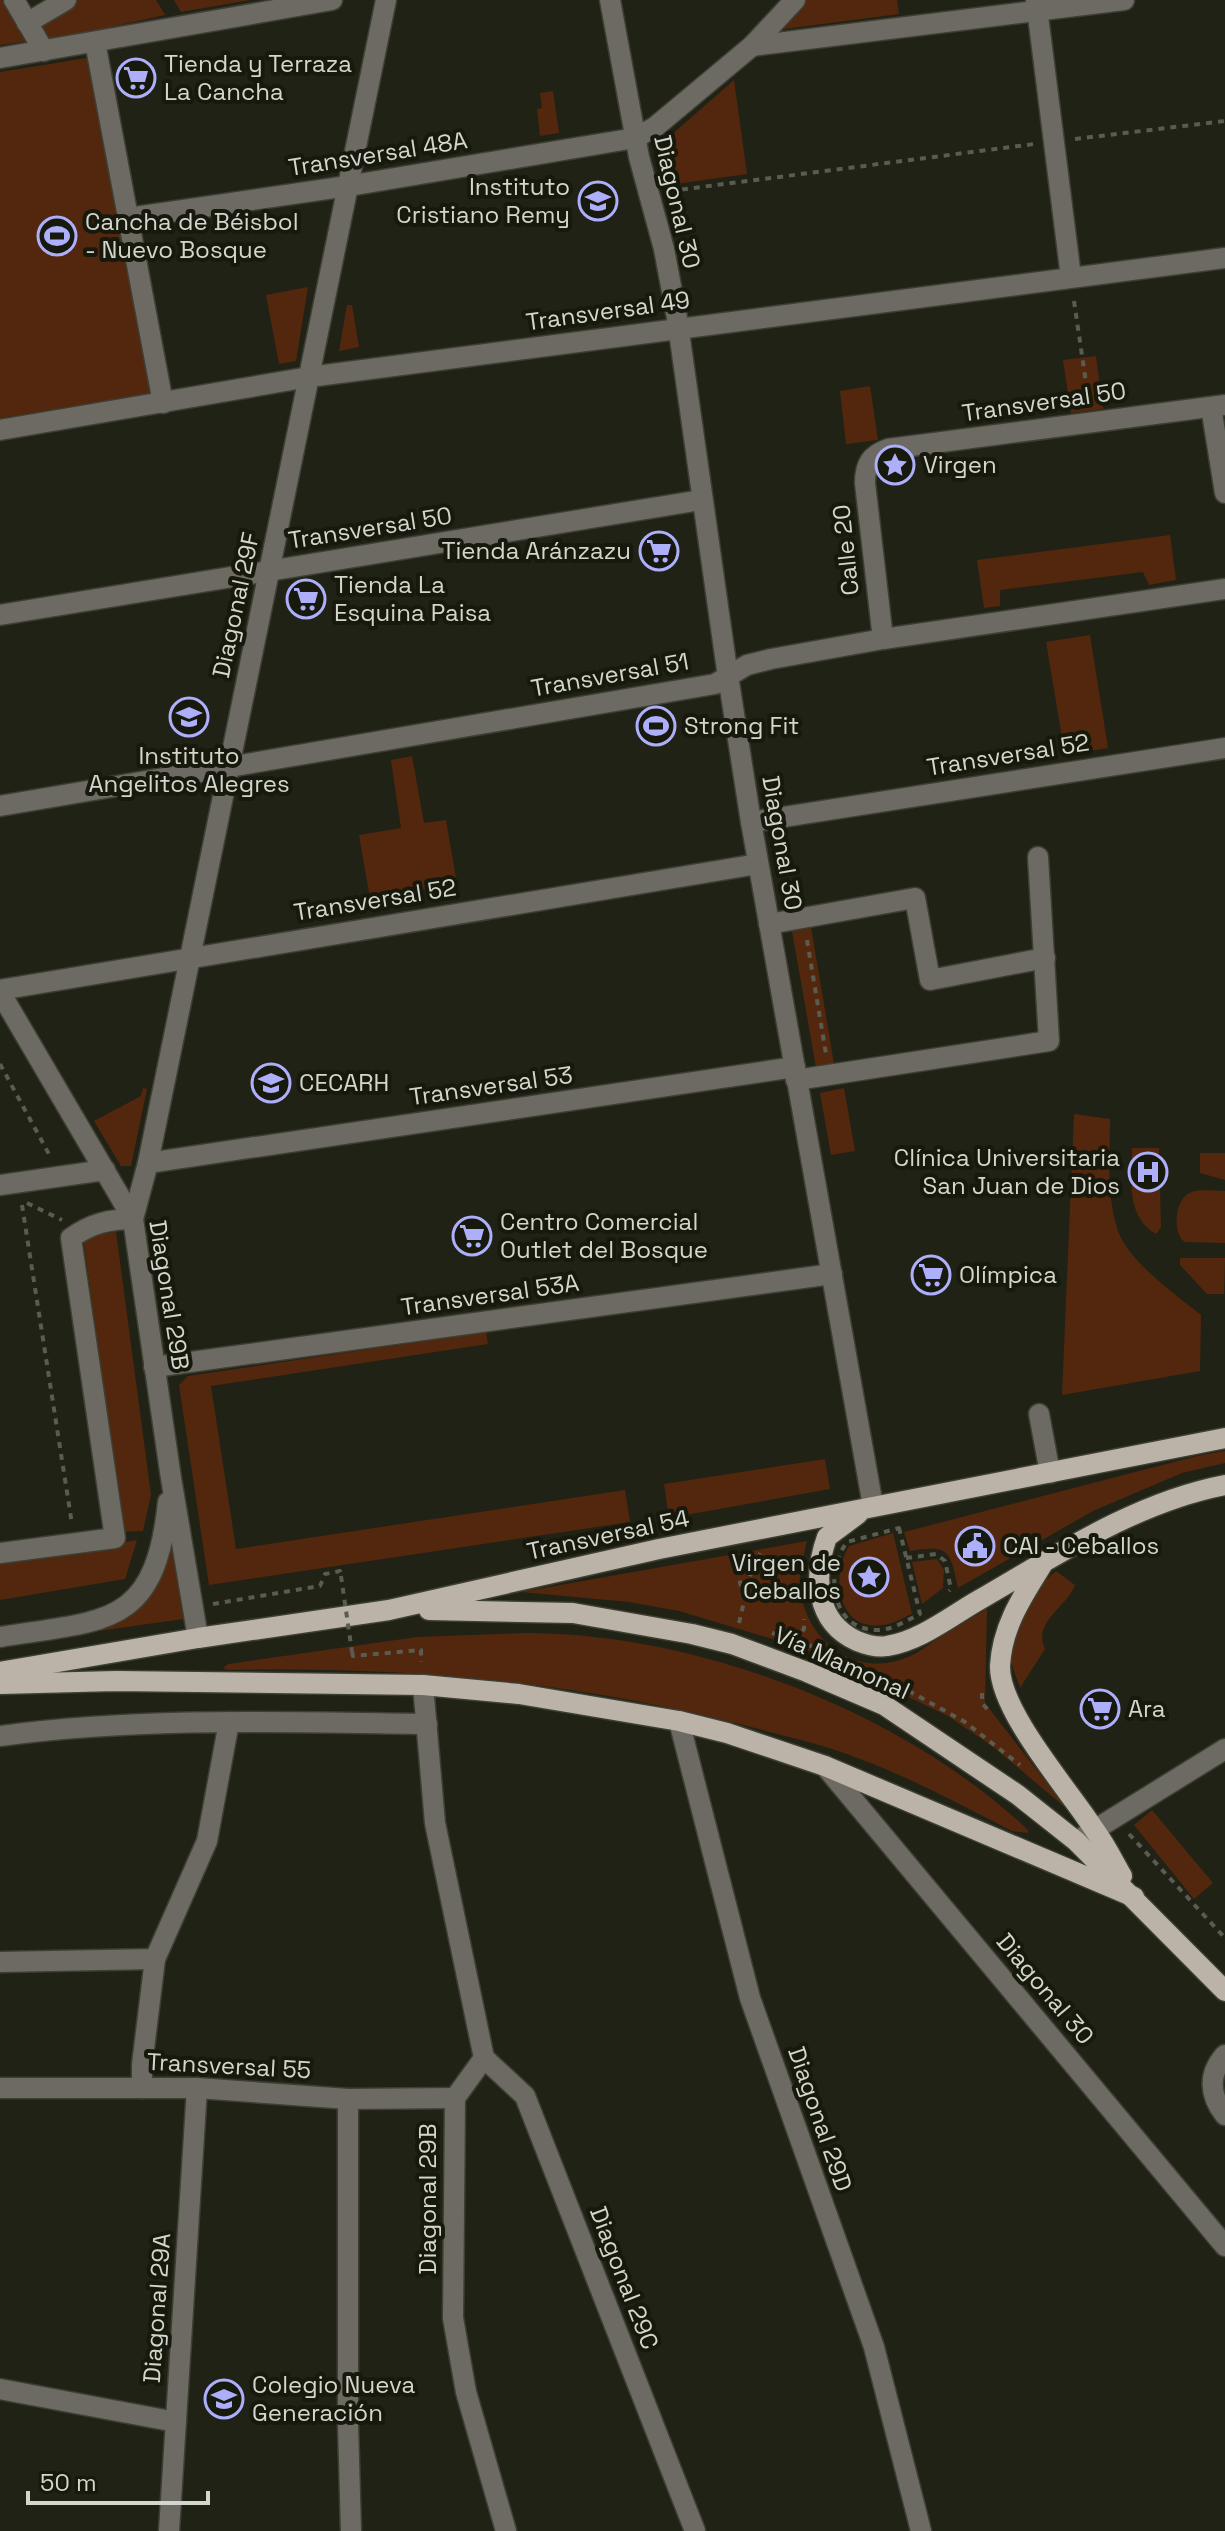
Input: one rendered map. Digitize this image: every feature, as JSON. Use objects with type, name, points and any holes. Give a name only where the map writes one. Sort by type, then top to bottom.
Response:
[{"type":"main road","name":"Transversal 54","points":[[0,1672],[198,1638],[389,1610],[659,1549],[1225,1438]]},
{"type":"main road","points":[[873,1506],[845,1521],[827,1537],[817,1573],[819,1591],[829,1620],[851,1638],[866,1645],[884,1647],[919,1634],[1097,1533],[1153,1506],[1192,1491],[1225,1485]]},
{"type":"main road","points":[[1044,1562],[1014,1608],[1003,1642],[1001,1678],[1022,1724],[1096,1831],[1134,1897]]},
{"type":"main road","name":"Vía Mamonal","points":[[389,1610],[490,1609],[573,1613],[692,1634],[732,1644],[884,1705],[1018,1795],[1076,1841],[1225,1991]]},
{"type":"main road","points":[[0,1684],[116,1681],[423,1685],[519,1694],[679,1721],[727,1733],[825,1766],[1134,1897]]},
{"type":"street","points":[[14,0],[44,51]]},
{"type":"street","points":[[27,23],[66,0]]},
{"type":"street","points":[[0,58],[306,2],[332,0]]},
{"type":"street","name":"Diagonal 29F","points":[[133,1219],[148,1163],[386,0]]},
{"type":"street","name":"Diagonal 30","points":[[610,0],[635,138],[664,249],[678,328],[751,822],[873,1506]]},
{"type":"street","points":[[635,138],[655,127],[752,46],[795,0]]},
{"type":"street","points":[[752,46],[1037,6],[1124,0]]},
{"type":"street","points":[[1037,6],[1071,277]]},
{"type":"street","points":[[95,42],[163,403]]},
{"type":"street","name":"Transversal 48A","points":[[128,218],[348,186],[635,138]]},
{"type":"street","name":"Transversal 49","points":[[0,430],[309,377],[1225,258]]},
{"type":"street","points":[[1218,406],[1222,489],[1225,493]]},
{"type":"street","name":"Transversal 50","points":[[872,456],[888,449],[1218,406]]},
{"type":"street","name":"Calle 20","points":[[872,456],[865,483],[883,639]]},
{"type":"street","name":"Transversal 50","points":[[0,615],[701,500]]},
{"type":"street","name":"Transversal 51","points":[[0,806],[715,684],[747,665],[883,639],[1225,589]]},
{"type":"street","name":"Transversal 52","points":[[751,822],[1225,748]]},
{"type":"street","name":"Transversal 53","points":[[148,1163],[796,1074],[830,1075],[1049,1041],[1038,857]]},
{"type":"street","name":"Transversal 52","points":[[0,991],[758,864]]},
{"type":"street","points":[[769,924],[915,898],[930,980],[1045,958]]},
{"type":"street","name":"Diagonal 29B","points":[[0,991],[133,1219],[198,1638]]},
{"type":"street","points":[[0,1185],[105,1170]]},
{"type":"street","points":[[0,1553],[115,1538],[71,1238],[86,1227],[114,1219],[133,1219]]},
{"type":"street","name":"Transversal 53A","points":[[154,1367],[832,1274]]},
{"type":"street","points":[[1039,1414],[1050,1473]]},
{"type":"street","points":[[0,1637],[102,1620],[125,1608],[158,1563],[164,1541],[171,1478]]},
{"type":"street","points":[[423,1685],[435,1823],[484,2058]]},
{"type":"street","name":"Diagonal 29D","points":[[679,1721],[750,1998],[874,2347],[921,2531]]},
{"type":"street","points":[[0,1736],[58,1728],[229,1722],[427,1724]]},
{"type":"street","points":[[142,2088],[144,2038],[155,1959],[207,1841],[229,1722]]},
{"type":"street","points":[[1076,1841],[1225,1749]]},
{"type":"street","name":"Diagonal 30","points":[[825,1766],[1225,2246]]},
{"type":"street","points":[[0,1962],[155,1959]]},
{"type":"street","points":[[1225,2055],[1212,2074],[1211,2083],[1225,2115]]},
{"type":"street","name":"Diagonal 29B","points":[[484,2058],[455,2098],[453,2318],[466,2392],[506,2531]]},
{"type":"street","name":"Diagonal 29C","points":[[484,2058],[525,2096],[695,2531]]},
{"type":"street","name":"Transversal 55","points":[[0,2088],[197,2088],[348,2099],[455,2098]]},
{"type":"street","name":"Diagonal 29A","points":[[169,2531],[197,2088]]},
{"type":"street","points":[[348,2099],[351,2531]]},
{"type":"street","points":[[0,2389],[176,2422]]},
{"type":"path","points":[[648,194],[1225,121]]},
{"type":"path","points":[[1071,277],[1092,421]]},
{"type":"path","points":[[803,918],[830,1075]]},
{"type":"path","points":[[0,1064],[60,1176]]},
{"type":"path","points":[[74,1543],[21,1200],[70,1223],[86,1227]]},
{"type":"path","points":[[920,1614],[899,1528],[847,1542],[833,1574],[836,1600],[851,1621],[872,1630],[890,1628],[920,1614],[930,1606]]},
{"type":"path","points":[[743,1599],[735,1557],[771,1551]]},
{"type":"path","points":[[739,1624],[743,1599],[760,1553]]},
{"type":"path","points":[[906,1558],[936,1554],[945,1561],[951,1589],[941,1597]]},
{"type":"path","points":[[206,1604],[320,1586],[325,1574],[340,1571],[353,1656],[421,1650],[423,1685]]},
{"type":"path","points":[[794,1640],[804,1629],[801,1609]]},
{"type":"path","points":[[1128,1831],[1225,1938]]},
{"type":"shaded area","points":[[0,0],[3,0],[29,41],[0,45]]},
{"type":"shaded area","points":[[73,0],[156,0],[165,15],[48,41],[37,21]]},
{"type":"shaded area","points":[[174,0],[250,0],[181,12]]},
{"type":"shaded area","points":[[805,0],[897,0],[899,14],[777,30]]},
{"type":"shaded area","name":"Cancha de Béisbol - Nuevo Bosque","points":[[93,57],[150,394],[0,418],[0,72]]},
{"type":"shaded area","points":[[734,80],[747,174],[676,184],[669,137]]},
{"type":"shaded area","points":[[553,91],[559,133],[540,136],[537,109],[542,108],[540,93]]},
{"type":"shaded area","points":[[308,287],[296,361],[279,364],[266,295]]},
{"type":"shaded area","points":[[347,305],[352,305],[359,347],[339,351]]},
{"type":"shaded area","points":[[1096,356],[1103,409],[1071,413],[1063,360]]},
{"type":"shaded area","points":[[870,386],[878,440],[846,444],[840,391]]},
{"type":"shaded area","points":[[1170,535],[1176,580],[1149,585],[1143,572],[1000,590],[1000,606],[984,608],[977,560]]},
{"type":"shaded area","points":[[1090,635],[1108,748],[1065,755],[1046,642]]},
{"type":"shaded area","points":[[412,756],[424,823],[446,820],[457,884],[370,898],[359,835],[401,828],[391,760]]},
{"type":"shaded area","points":[[811,927],[834,1064],[816,1067],[792,931]]},
{"type":"shaded area","points":[[143,1088],[147,1089],[131,1166],[121,1166],[94,1121],[141,1096]]},
{"type":"shaded area","points":[[844,1088],[855,1151],[831,1155],[820,1093]]},
{"type":"shaded area","points":[[1074,1114],[1110,1119],[1110,1189],[1118,1231],[1132,1255],[1166,1288],[1201,1315],[1200,1371],[1062,1395]]},
{"type":"shaded area","points":[[1132,1148],[1159,1148],[1161,1227],[1156,1234],[1139,1217],[1135,1207],[1131,1184]]},
{"type":"shaded area","points":[[1200,1153],[1225,1153],[1225,1180],[1200,1173]]},
{"type":"shaded area","points":[[1196,1191],[1225,1191],[1225,1243],[1185,1242],[1177,1224],[1181,1201]]},
{"type":"shaded area","points":[[116,1232],[151,1495],[143,1531],[123,1532],[83,1236]]},
{"type":"shaded area","points":[[1180,1258],[1225,1258],[1224,1294],[1207,1294],[1180,1265]]},
{"type":"shaded area","points":[[486,1332],[488,1344],[211,1386],[236,1549],[625,1490],[630,1522],[209,1585],[179,1385],[188,1376]]},
{"type":"shaded area","points":[[1225,1451],[1225,1463],[1182,1473],[1093,1511],[958,1588],[953,1565],[946,1553],[933,1549],[910,1551],[904,1532],[1197,1456]]},
{"type":"shaded area","points":[[825,1459],[830,1489],[669,1518],[664,1484]]},
{"type":"shaded area","points":[[169,1516],[183,1619],[91,1632],[120,1621],[136,1607]]},
{"type":"shaded area","points":[[893,1533],[912,1614],[886,1624],[867,1625],[855,1619],[842,1599],[840,1571],[843,1558],[849,1546]]},
{"type":"shaded area","points":[[137,1540],[125,1579],[0,1600],[0,1562]]},
{"type":"shaded area","points":[[807,1541],[800,1582],[807,1614],[815,1630],[827,1643],[855,1660],[872,1663],[908,1657],[987,1609],[985,1703],[1066,1808],[992,1746],[948,1716],[825,1657],[679,1611],[629,1602],[521,1592]]},
{"type":"shaded area","points":[[937,1559],[944,1570],[943,1588],[922,1604],[912,1562]]},
{"type":"shaded area","points":[[1056,1571],[1075,1585],[1047,1622],[1042,1639],[1045,1649],[1020,1688],[1012,1664],[1018,1624],[1030,1600]]},
{"type":"shaded area","points":[[525,1633],[591,1637],[659,1647],[727,1664],[794,1687],[860,1716],[921,1749],[978,1788],[1028,1833],[1012,1831],[853,1756],[812,1743],[627,1699],[496,1680],[363,1671],[223,1668],[228,1664],[417,1637]]},
{"type":"shaded area","points":[[1152,1810],[1213,1883],[1194,1899],[1134,1825]]},
{"type":"place","name":"Tienda y Terraza La Cancha","points":[[136,78]]},
{"type":"place","name":"Instituto Cristiano Remy","points":[[598,201]]},
{"type":"place","name":"Cancha de Béisbol - Nuevo Bosque","points":[[57,236]]},
{"type":"place","name":"Virgen","points":[[895,465]]},
{"type":"place","name":"Tienda Aránzazu","points":[[659,551]]},
{"type":"place","name":"Tienda La Esquina Paisa","points":[[306,599]]},
{"type":"place","name":"Instituto Angelitos Alegres","points":[[189,717]]},
{"type":"place","name":"Strong Fit","points":[[656,726]]},
{"type":"place","name":"CECARH","points":[[271,1083]]},
{"type":"place","name":"Clínica Universitaria San Juan de Dios","points":[[1148,1172]]},
{"type":"place","name":"Centro Comercial Outlet del Bosque","points":[[472,1236]]},
{"type":"place","name":"Olímpica","points":[[931,1275]]},
{"type":"place","name":"CAI - Ceballos","points":[[975,1546]]},
{"type":"place","name":"Virgen de Ceballos","points":[[869,1577]]},
{"type":"place","name":"Ara","points":[[1100,1709]]},
{"type":"place","name":"Colegio Nueva Generación","points":[[224,2399]]}]
